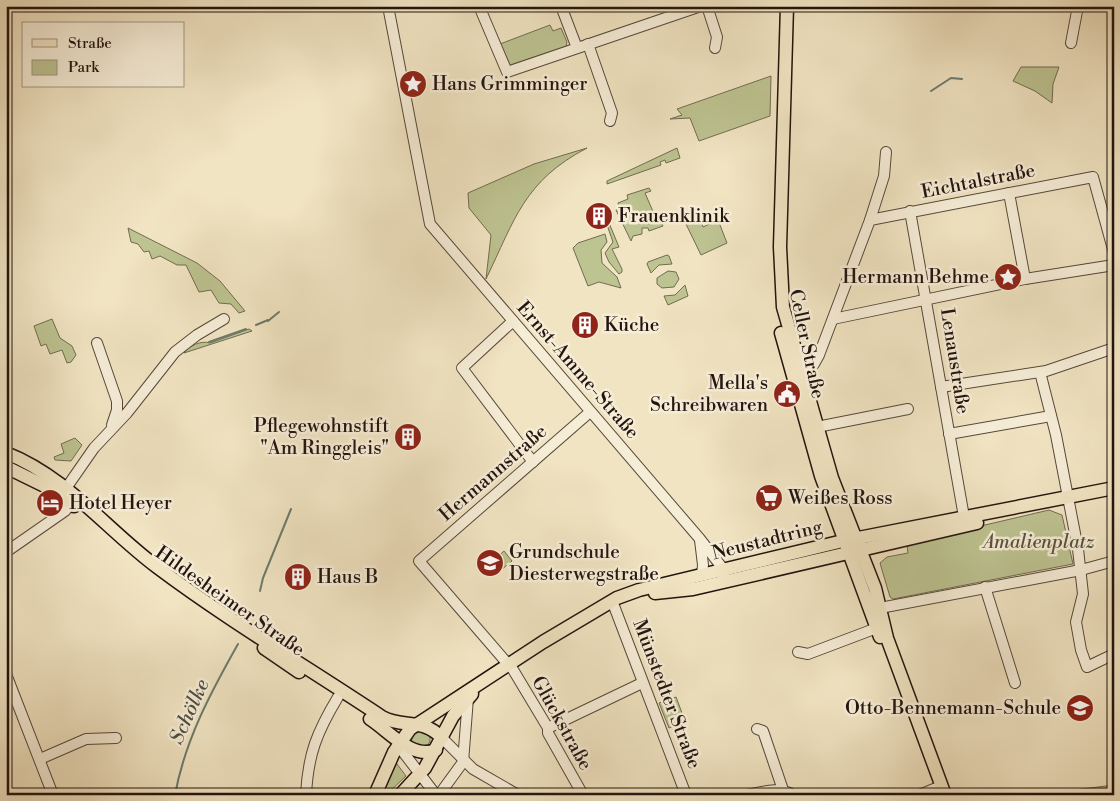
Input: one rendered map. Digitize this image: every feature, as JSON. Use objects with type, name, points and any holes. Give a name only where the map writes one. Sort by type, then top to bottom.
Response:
[{"type":"main road","name":"Celler Straße","points":[[778,6],[781,35],[774,275],[778,314],[809,415],[832,478],[863,591],[878,625],[940,793]]},
{"type":"main road","name":"Celler Straße","points":[[787,6],[780,281],[784,313],[796,372]]},
{"type":"main road","points":[[6,453],[44,472],[63,492]]},
{"type":"main road","points":[[6,466],[63,492]]},
{"type":"main road","name":"Neustadtring","points":[[462,698],[617,598],[724,570],[852,546],[1068,500],[1114,488]]},
{"type":"main road","name":"Hildesheimer Straße","points":[[63,492],[168,575],[383,722]]},
{"type":"main road","name":"Neustadtring","points":[[510,666],[614,606],[644,595],[714,584],[964,517],[1114,494]]},
{"type":"main road","name":"Hildesheimer Straße","points":[[74,501],[164,579],[338,698],[383,722]]},
{"type":"main road","name":"Celler Straße","points":[[852,546],[880,608]]},
{"type":"main road","name":"Celler Straße","points":[[863,591],[880,608]]},
{"type":"main road","points":[[878,625],[880,608]]},
{"type":"main road","points":[[375,795],[400,740],[416,724],[462,698]]},
{"type":"main road","points":[[400,795],[420,774],[436,750],[462,698]]},
{"type":"main road","points":[[383,722],[416,724],[431,728],[442,738]]},
{"type":"main road","points":[[383,722],[400,740],[420,753],[436,750]]},
{"type":"street","name":"Ernst-Amme-Straße","points":[[388,6],[430,224],[700,539],[724,570]]},
{"type":"street","points":[[479,6],[507,72],[701,6]]},
{"type":"street","points":[[561,6],[577,48]]},
{"type":"street","points":[[707,6],[717,37],[715,48]]},
{"type":"street","points":[[1071,43],[1078,6]]},
{"type":"street","points":[[588,44],[612,113],[610,121]]},
{"type":"street","points":[[796,372],[814,364],[833,320],[884,176],[886,152]]},
{"type":"street","name":"Eichtalstraße","points":[[870,220],[1093,177],[1114,253]]},
{"type":"street","points":[[1009,193],[1025,279]]},
{"type":"street","name":"Lenaustraße","points":[[910,211],[964,517]]},
{"type":"street","points":[[833,320],[1025,279],[1114,264]]},
{"type":"street","points":[[63,492],[94,448],[127,413],[181,346],[224,319]]},
{"type":"street","points":[[514,322],[462,368],[533,462]]},
{"type":"street","points":[[97,342],[117,401],[117,410],[111,429]]},
{"type":"street","points":[[941,387],[1040,372],[1114,348]]},
{"type":"street","points":[[1040,372],[1051,416],[1081,570],[1083,594],[1076,622],[1082,653],[1087,667],[1114,654]]},
{"type":"street","name":"Celler Straße","points":[[809,415],[908,409]]},
{"type":"street","name":"Hermannstraße","points":[[419,561],[590,412]]},
{"type":"street","points":[[949,434],[1051,416]]},
{"type":"street","points":[[6,552],[74,501]]},
{"type":"street","points":[[700,539],[702,575]]},
{"type":"street","name":"Glückstraße","points":[[419,561],[510,666],[548,728],[548,733],[583,795]]},
{"type":"street","points":[[880,608],[1081,570],[1114,561]]},
{"type":"street","points":[[714,584],[722,580],[724,570]]},
{"type":"street","points":[[985,587],[1015,683]]},
{"type":"street","name":"Münstedter Straße","points":[[614,606],[686,795]]},
{"type":"street","points":[[798,652],[808,654],[878,625]]},
{"type":"street","points":[[6,674],[53,795]]},
{"type":"street","points":[[548,728],[642,683]]},
{"type":"street","points":[[306,795],[311,751],[317,734],[338,698]]},
{"type":"street","points":[[400,740],[400,748],[438,795],[464,762],[462,698]]},
{"type":"street","points":[[757,729],[763,731],[783,790]]},
{"type":"street","points":[[40,759],[86,740],[116,738]]},
{"type":"street","points":[[442,738],[464,762],[477,772],[518,795]]},
{"type":"street","points":[[747,795],[783,790],[793,795]]},
{"type":"street","points":[[919,795],[940,793]]},
{"type":"green space","points":[[550,25],[553,31],[561,28],[567,42],[566,47],[511,67],[500,44]]},
{"type":"green space","points":[[1021,67],[1059,67],[1053,84],[1052,103],[1035,91],[1013,81]]},
{"type":"green space","points":[[771,76],[770,116],[699,141],[690,118],[670,119],[682,115],[677,109]]},
{"type":"green space","points":[[587,148],[549,174],[535,188],[514,220],[486,279],[491,235],[469,208],[468,193],[534,164]]},
{"type":"green space","points":[[677,148],[680,158],[666,163],[665,160],[660,162],[661,165],[607,184],[607,181]]},
{"type":"green space","points":[[649,188],[651,191],[645,193],[655,216],[658,215],[663,226],[649,231],[648,228],[642,228],[642,234],[633,236],[631,241],[616,210],[619,208],[618,203],[628,199],[627,195]]},
{"type":"green space","points":[[699,216],[703,227],[718,220],[727,243],[701,255],[685,222]]},
{"type":"green space","points":[[609,223],[619,247],[612,249],[622,269],[622,272],[619,274],[609,262],[605,253],[613,242],[607,225]]},
{"type":"green space","points":[[128,228],[197,263],[220,281],[245,311],[239,313],[231,304],[219,303],[211,290],[199,292],[186,265],[177,265],[160,256],[152,259],[149,251],[144,252],[138,244],[131,242]]},
{"type":"green space","points":[[605,234],[607,242],[601,250],[602,263],[617,277],[621,288],[599,282],[588,286],[573,248],[578,243]]},
{"type":"green space","points":[[667,255],[672,264],[659,265],[651,273],[648,262]]},
{"type":"green space","points":[[668,271],[676,272],[679,279],[674,287],[662,288],[657,284],[657,278]]},
{"type":"green space","points":[[685,285],[688,296],[668,305],[664,296],[675,295]]},
{"type":"green space","points":[[52,319],[60,338],[72,346],[76,355],[71,362],[67,363],[62,350],[50,354],[46,344],[41,346],[34,326]]},
{"type":"green space","points":[[249,329],[252,331],[184,353],[196,344],[210,343]]},
{"type":"green space","points":[[75,438],[82,445],[71,461],[55,460],[54,457],[64,453],[61,444]]},
{"type":"green space","name":"Amalienplatz","points":[[1049,510],[1062,515],[1073,564],[893,599],[890,597],[880,563],[887,557],[908,553],[907,546],[921,540]]},
{"type":"green space","points":[[504,551],[512,561],[501,570],[493,561]]},
{"type":"green space","points":[[676,697],[685,721],[669,728],[659,703]]},
{"type":"green space","points":[[419,731],[430,736],[427,747],[411,743],[413,734]]},
{"type":"green space","points":[[394,760],[406,776],[386,795],[379,795]]},
{"type":"green space","points":[[1114,785],[1114,795],[1034,795]]},
{"type":"waterway","points":[[931,91],[951,78],[962,79]]},
{"type":"waterway","name":"Schölke","points":[[268,321],[279,312]]},
{"type":"waterway","points":[[256,325],[268,320]]},
{"type":"waterway","points":[[209,342],[246,329]]},
{"type":"waterway","name":"Schölke","points":[[260,591],[263,578],[291,509]]},
{"type":"waterway","name":"Schölke","points":[[175,795],[179,775],[192,736],[209,698],[238,644]]},
{"type":"place","name":"Hans Grimminger","points":[[413,84]]},
{"type":"place","name":"Frauenklinik","points":[[599,216]]},
{"type":"place","name":"Hermann Behme","points":[[1008,277]]},
{"type":"place","name":"Küche","points":[[585,325]]},
{"type":"place","name":"Mella's Schreibwaren","points":[[787,394]]},
{"type":"place","name":"Pflegewohnstift \"Am Ringgleis\"","points":[[408,437]]},
{"type":"place","name":"Weißes Ross","points":[[769,498]]},
{"type":"place","name":"Hotel Heyer","points":[[50,503]]},
{"type":"place","name":"Grundschule Diesterwegstraße","points":[[490,563]]},
{"type":"place","name":"Haus B","points":[[298,577]]},
{"type":"place","name":"Otto-Bennemann-Schule","points":[[1080,708]]}]
